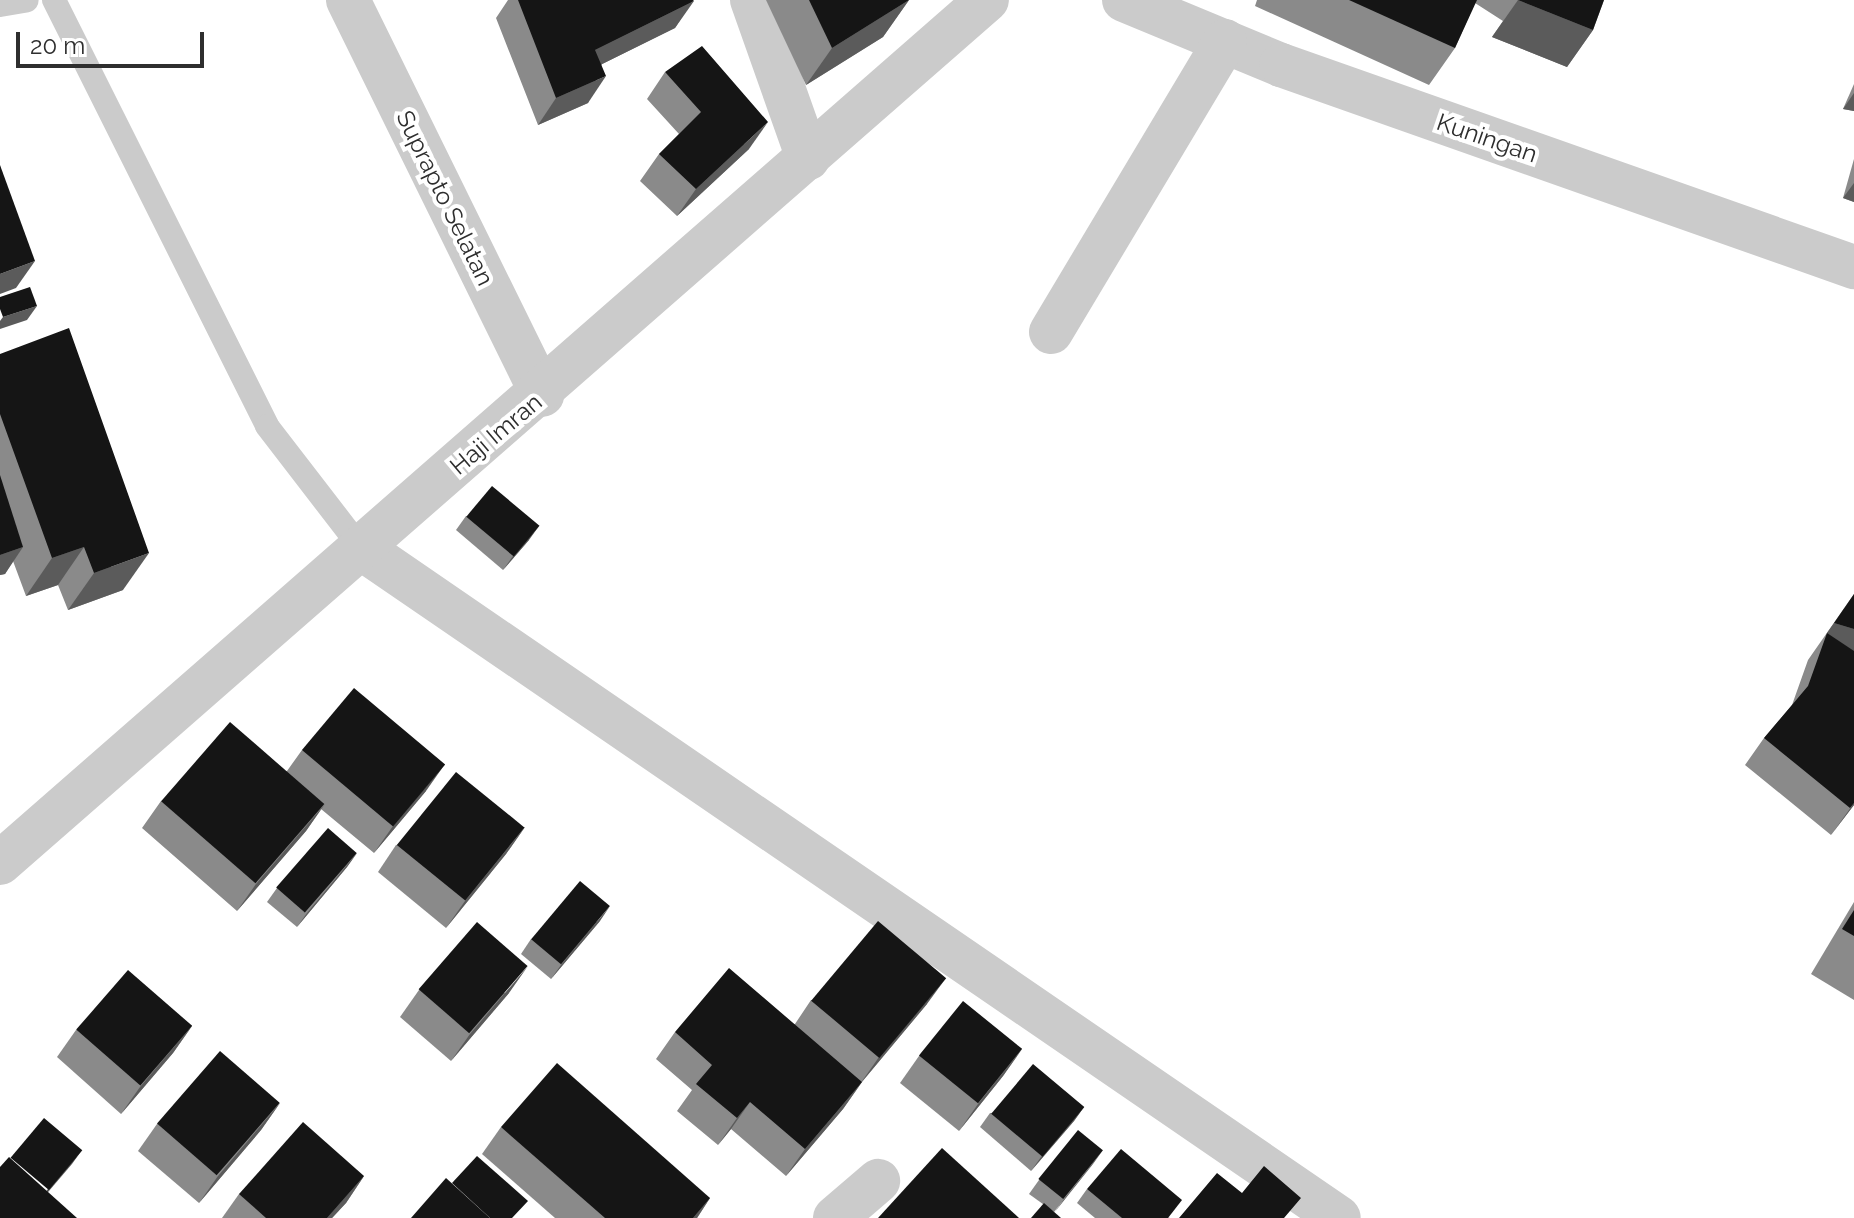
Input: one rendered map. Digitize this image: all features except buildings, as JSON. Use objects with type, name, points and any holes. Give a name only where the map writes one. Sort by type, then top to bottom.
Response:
[{"type":"street","name":"Suprapto Selatan","points":[[348,0],[542,395]]},
{"type":"street","points":[[752,0],[808,158]]},
{"type":"street","name":"Haji Imran","points":[[0,863],[361,548],[542,395],[987,0]]},
{"type":"street","name":"Kuningan","points":[[1124,0],[1225,41],[1854,267]]},
{"type":"street","points":[[1051,332],[1225,41]]},
{"type":"street","points":[[361,548],[1339,1218]]},
{"type":"street","points":[[835,1218],[878,1181]]},
{"type":"lane","points":[[0,5],[27,0]]},
{"type":"lane","points":[[54,0],[267,426],[361,548]]}]
